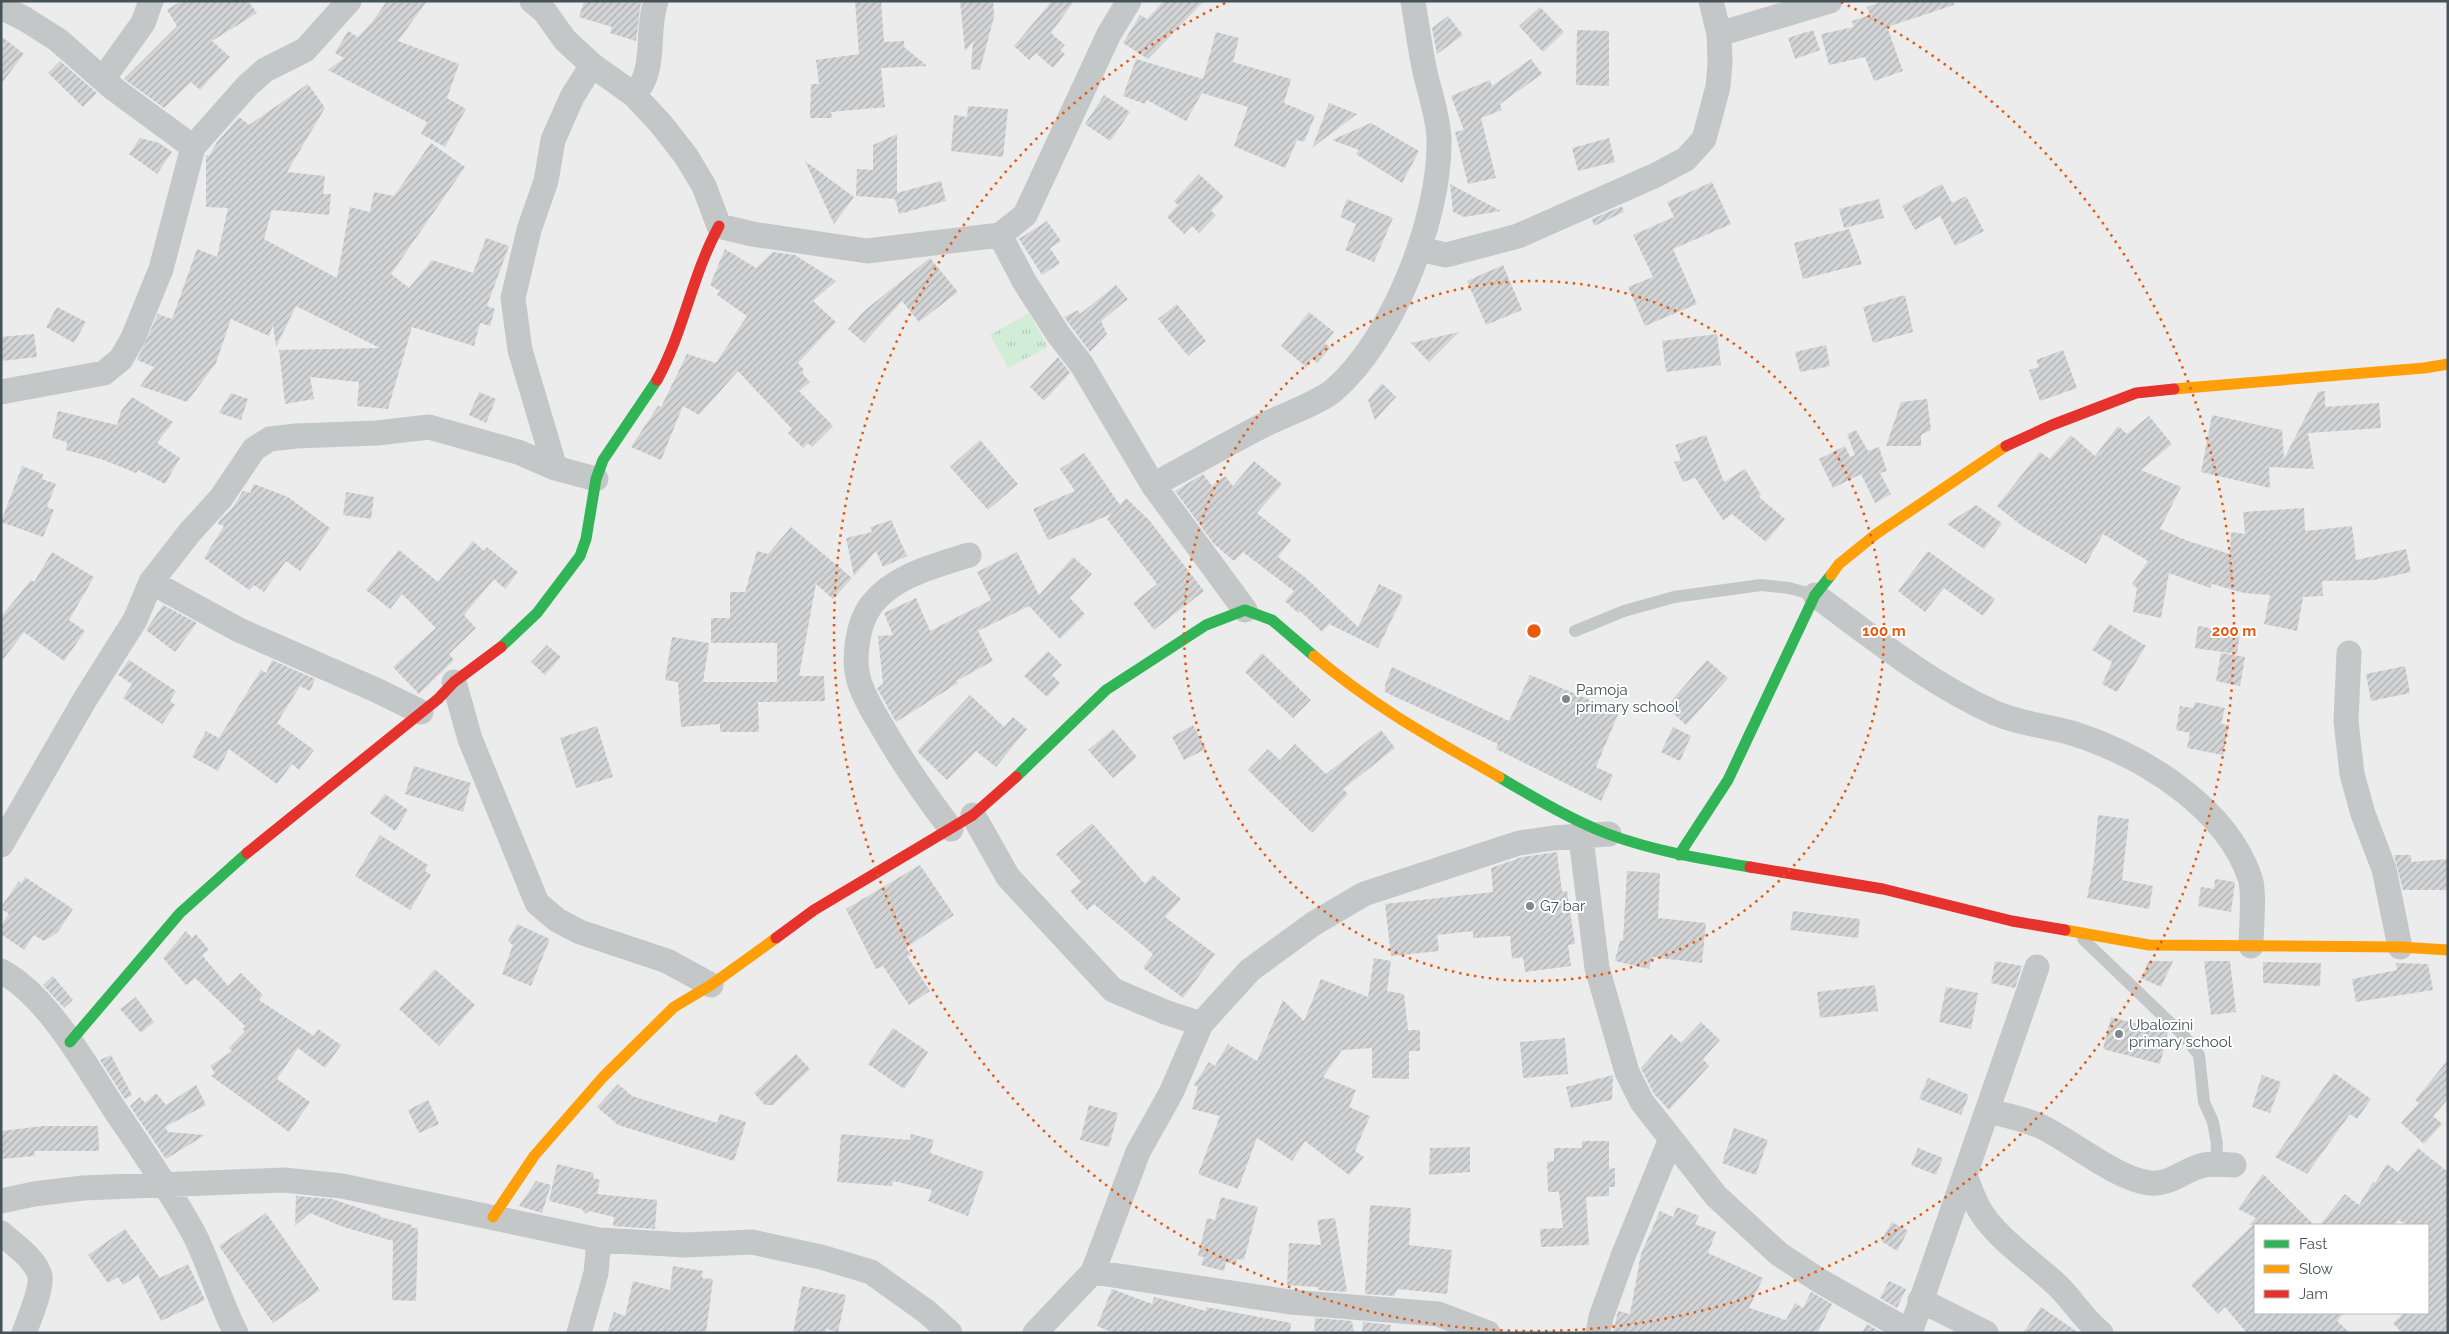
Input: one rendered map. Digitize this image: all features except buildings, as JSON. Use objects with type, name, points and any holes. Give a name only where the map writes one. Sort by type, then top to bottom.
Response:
[{"type":"street","points":[[103,79],[143,24],[151,1]]},
{"type":"street","points":[[1,392],[104,373],[121,359],[134,338],[161,268],[193,147],[247,86],[265,70],[305,50],[349,1]]},
{"type":"street","points":[[634,96],[643,84],[648,70],[651,14],[656,1]]},
{"type":"street","points":[[718,226],[752,234],[867,251],[1000,235],[1025,215],[1109,34],[1129,1]]},
{"type":"street","points":[[1153,485],[1266,424],[1332,392],[1361,363],[1384,328],[1419,250],[1432,198],[1439,138],[1437,120],[1424,71],[1413,1]]},
{"type":"street","points":[[1419,250],[1446,256],[1518,236],[1656,175],[1686,159],[1704,139],[1718,87],[1720,63],[1719,34],[1711,1]]},
{"type":"street","points":[[1719,34],[1830,1]]},
{"type":"street","points":[[70,1042],[180,913],[244,855],[421,712],[454,682],[497,651],[536,613],[580,556],[586,539],[596,479],[603,460],[657,380],[669,358],[704,251],[718,226],[704,186],[686,156],[661,124],[634,96],[592,65],[565,40],[542,5]]},
{"type":"street","points":[[1,7],[25,19],[58,40],[103,79],[193,147]]},
{"type":"street","points":[[555,468],[520,350],[513,298],[529,230],[546,181],[553,140],[572,97],[592,65]]},
{"type":"street","points":[[1000,235],[1024,281],[1086,372],[1153,485],[1245,610],[1272,620],[1350,687],[1388,713],[1560,812],[1609,834],[1679,855],[1883,889],[2009,920],[2149,946],[2400,947],[2448,950]]},
{"type":"street","points":[[1679,855],[1728,780],[1815,596],[1839,564],[1876,534],[1998,450],[2052,425],[2136,393],[2237,382],[2424,368],[2448,364]]},
{"type":"street","points":[[1,845],[84,701],[135,620],[151,582],[221,498],[254,449],[270,439],[296,436],[377,433],[428,427],[518,452],[555,468],[596,479]]},
{"type":"street","points":[[951,829],[914,781],[874,714],[860,684],[858,644],[871,604],[882,595],[908,577],[924,569],[969,555]]},
{"type":"street","points":[[151,582],[239,630],[367,686],[421,712]]},
{"type":"street","points":[[1815,596],[1906,661],[1951,689],[1996,713],[2076,735],[2125,753],[2163,774],[2220,826],[2238,850],[2251,880],[2251,946]]},
{"type":"street","points":[[493,1217],[534,1156],[603,1077],[674,1007],[711,985],[814,910],[972,815],[1002,790],[1106,690],[1206,624],[1245,610]]},
{"type":"street","points":[[2349,653],[2346,721],[2352,774],[2363,814],[2384,869],[2400,947]]},
{"type":"street","points":[[454,682],[470,739],[537,903],[557,920],[580,932],[667,960],[711,985]]},
{"type":"street","points":[[972,815],[1008,876],[1113,990],[1165,1012],[1201,1024]]},
{"type":"street","points":[[1035,1333],[1093,1272],[1138,1152],[1171,1093],[1201,1024],[1250,970],[1313,924],[1364,894],[1519,843],[1553,838],[1581,838],[1609,834]]},
{"type":"street","points":[[1581,838],[1597,968],[1609,1015],[1632,1085],[1642,1102],[1716,1196],[1779,1254],[1820,1281],[1910,1332],[2037,967]]},
{"type":"street","points":[[1,971],[15,979],[31,993],[70,1042],[165,1185],[193,1233],[236,1333]]},
{"type":"street","points":[[1987,1111],[2042,1128],[2110,1167],[2150,1183],[2163,1182],[2179,1177],[2204,1164],[2225,1165]]},
{"type":"street","points":[[1598,1333],[1601,1317],[1623,1256],[1671,1139]]},
{"type":"street","points":[[1965,1175],[1979,1209],[1988,1221],[2025,1258],[2059,1287],[2083,1318],[2101,1333]]},
{"type":"street","points":[[1,1201],[34,1194],[83,1188],[284,1180],[342,1186],[599,1240],[685,1245],[752,1242],[821,1257],[871,1272],[927,1312],[950,1333]]},
{"type":"street","points":[[1,1233],[34,1265],[40,1277],[35,1301],[24,1333]]},
{"type":"street","points":[[579,1333],[596,1273],[599,1240]]},
{"type":"street","points":[[1093,1272],[1290,1302],[1438,1314],[1488,1333]]},
{"type":"street","points":[[1920,1300],[1986,1333]]},
{"type":"lane","points":[[1575,630],[1624,611],[1674,597],[1761,585],[1789,588],[1815,596]]},
{"type":"lane","points":[[2076,932],[2184,1036],[2199,1055],[2204,1102],[2213,1122],[2217,1144],[2225,1165]]},
{"type":"green space","points":[[1029,313],[1048,347],[1008,368],[990,335]]},
{"type":"traffic: fast","points":[[501,647],[537,613],[580,556],[586,539],[596,479],[603,460],[657,380]]},
{"type":"traffic: fast","points":[[1679,855],[1728,780],[1815,595],[1831,575]]},
{"type":"traffic: fast","points":[[1016,777],[1106,690],[1206,625],[1245,610],[1272,620],[1314,656]]},
{"type":"traffic: fast","points":[[1499,777],[1566,815],[1608,834],[1660,850],[1750,867]]},
{"type":"traffic: fast","points":[[70,1042],[180,913],[247,853]]},
{"type":"traffic: slow","points":[[2174,389],[2424,368],[2448,364]]},
{"type":"traffic: slow","points":[[1831,575],[1839,564],[1876,534],[2006,446]]},
{"type":"traffic: slow","points":[[1314,656],[1381,706],[1499,777]]},
{"type":"traffic: slow","points":[[2065,930],[2149,945],[2400,947],[2448,950]]},
{"type":"traffic: slow","points":[[493,1217],[534,1156],[603,1077],[674,1007],[711,985],[776,938]]},
{"type":"traffic: jam","points":[[657,380],[674,342],[702,264],[719,226]]},
{"type":"traffic: jam","points":[[2006,446],[2052,425],[2136,393],[2174,389]]},
{"type":"traffic: jam","points":[[247,853],[438,699],[454,682],[501,647]]},
{"type":"traffic: jam","points":[[776,938],[814,910],[973,815],[1016,777]]},
{"type":"traffic: jam","points":[[1750,867],[1883,889],[2012,921],[2065,930]]},
{"type":"place","name":"Pamoja primary school","points":[[1566,699]]},
{"type":"place","name":"G7 bar","points":[[1530,906]]},
{"type":"place","name":"Ubalozini primary school","points":[[2119,1034]]}]
